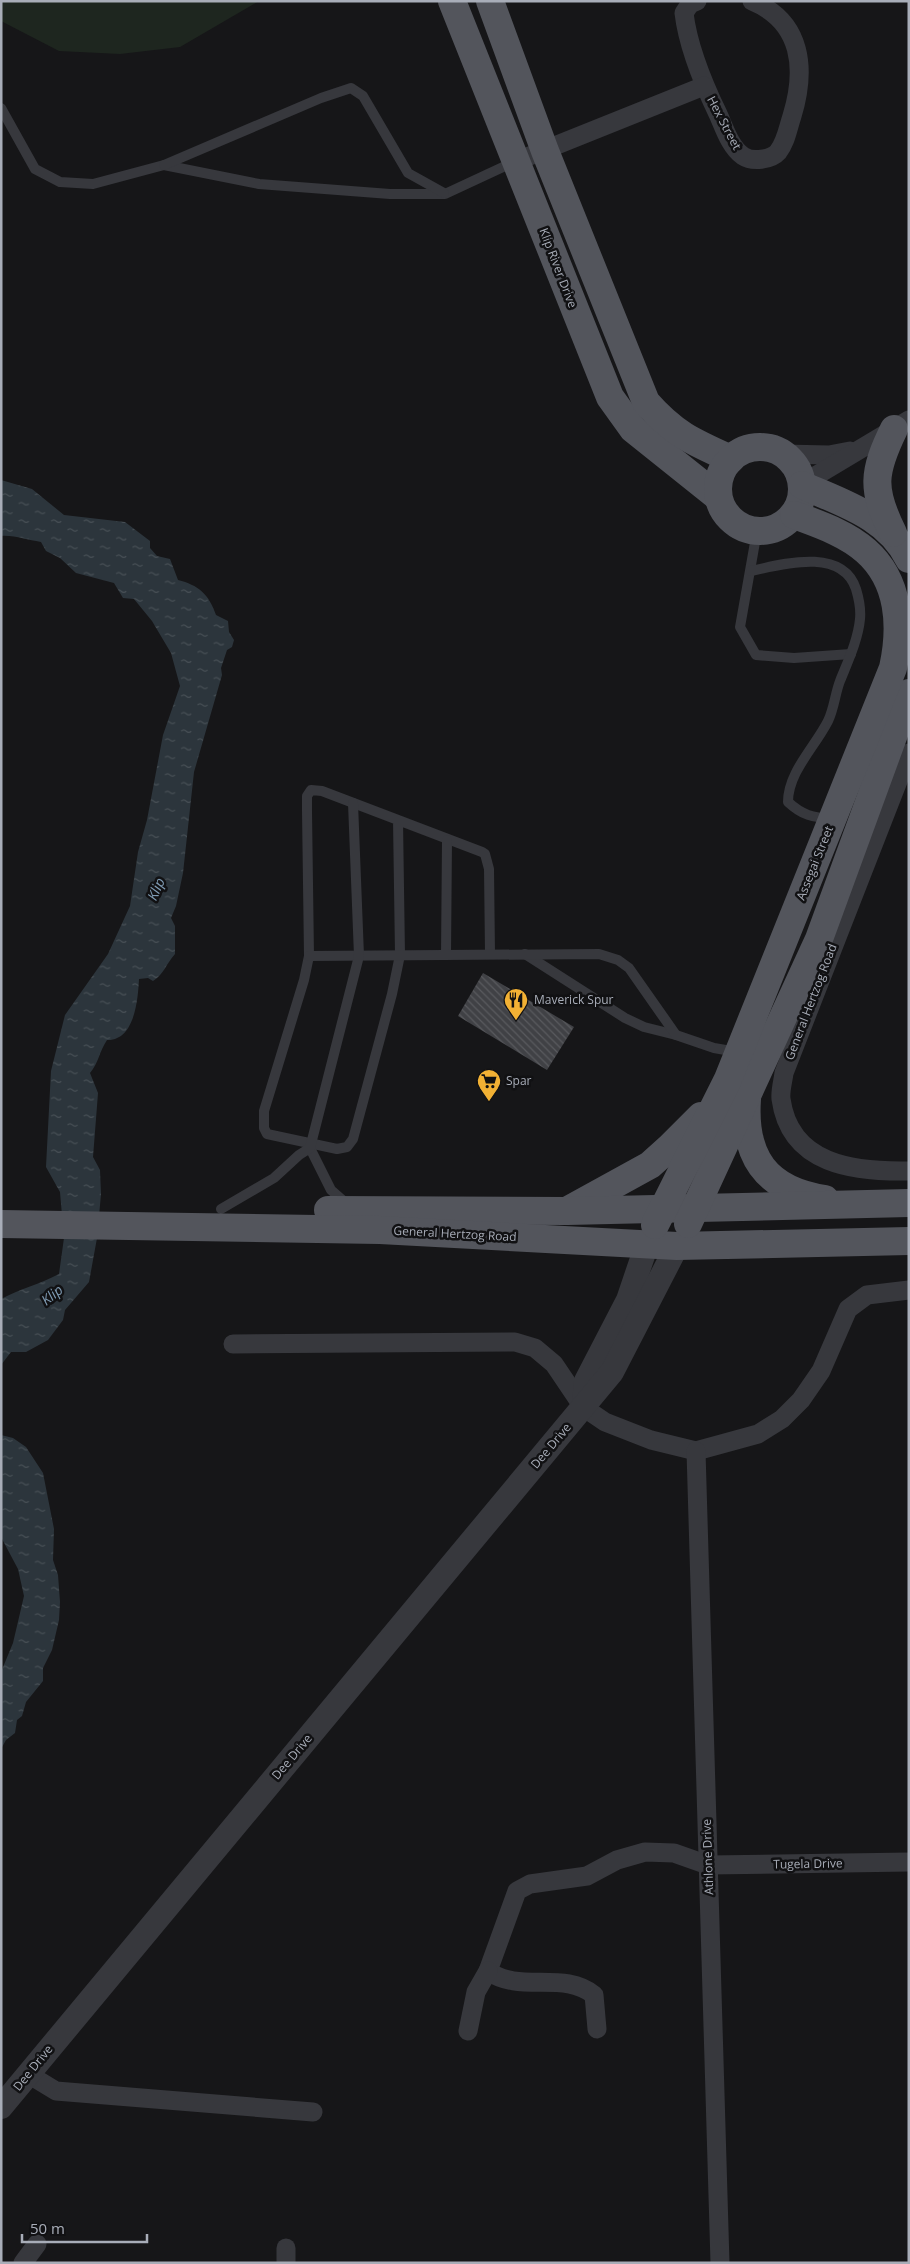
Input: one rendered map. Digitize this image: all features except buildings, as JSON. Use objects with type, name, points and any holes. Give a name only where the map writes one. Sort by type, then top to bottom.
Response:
[{"type":"main road","name":"Klip River Drive","points":[[452,1],[610,397],[633,429],[718,497],[723,510],[732,521],[744,528],[757,532]]},
{"type":"main road","points":[[490,1],[545,151],[646,402],[665,424],[690,440],[731,459]]},
{"type":"main road","points":[[901,424],[879,459],[876,475],[878,495],[884,515],[902,548]]},
{"type":"main road","points":[[718,497],[718,483],[723,470],[731,459],[743,451],[756,447],[770,448],[783,454],[794,463],[802,484],[800,503],[794,515],[784,525],[771,530],[757,532]]},
{"type":"main road","points":[[802,484],[863,511],[889,530],[902,548]]},
{"type":"main road","name":"Assegai Street","points":[[677,1246],[747,1092],[753,1052],[833,818],[893,668],[898,628],[896,603],[886,576],[866,551],[833,530],[794,515]]},
{"type":"main road","name":"Assegai Street","points":[[647,1244],[661,1209],[720,1098],[753,1052],[819,939],[909,693]]},
{"type":"main road","points":[[747,1092],[746,1116],[748,1135],[753,1155],[763,1170],[797,1191],[818,1198],[863,1204]]},
{"type":"main road","points":[[567,1211],[650,1165],[720,1098]]},
{"type":"main road","name":"General Hertzog Road","points":[[1,1224],[151,1217],[221,1209],[567,1211],[909,1203]]},
{"type":"main road","name":"General Hertzog Road","points":[[1,1207],[677,1246],[909,1242]]},
{"type":"street","name":"Hex Street","points":[[697,1],[690,4],[684,13],[704,86],[735,149],[744,157],[756,160],[768,158],[777,153],[785,140],[798,97],[800,66],[796,44],[786,28],[768,8],[752,1]]},
{"type":"street","name":"Hex Street","points":[[517,161],[704,86]]},
{"type":"street","points":[[802,484],[901,424]]},
{"type":"street","points":[[783,454],[829,455],[866,446]]},
{"type":"street","name":"General Hertzog Road","points":[[909,752],[784,1072],[780,1098],[786,1122],[797,1140],[815,1156],[838,1166],[909,1171]]},
{"type":"street","points":[[583,1407],[586,1382],[628,1300],[647,1244]]},
{"type":"street","name":"Dee Drive","points":[[1,2107],[612,1372],[677,1246]]},
{"type":"street","points":[[232,1344],[515,1342],[535,1348],[554,1364],[583,1407],[605,1422],[651,1440],[696,1451],[758,1434],[782,1419],[801,1400],[821,1371],[848,1309],[867,1294],[909,1290]]},
{"type":"street","name":"Athlone Drive","points":[[696,1451],[720,2263]]},
{"type":"street","name":"Tugela Drive","points":[[488,1972],[517,1890],[530,1884],[587,1876],[617,1860],[645,1852],[674,1854],[708,1865],[909,1862]]},
{"type":"street","points":[[468,2031],[476,1992],[488,1972],[499,1980],[514,1983],[570,1984],[586,1988],[594,1995],[597,2029]]},
{"type":"street","points":[[28,2074],[56,2091],[313,2112]]},
{"type":"street","points":[[23,2263],[37,2244]]},
{"type":"lane","points":[[1,108],[35,169],[60,182],[93,184],[164,165],[321,98],[351,88],[363,96],[408,173],[445,194]]},
{"type":"lane","points":[[164,165],[259,184],[390,194],[445,194],[517,161]]},
{"type":"lane","points":[[757,532],[740,627],[756,655],[794,658],[851,654]]},
{"type":"lane","points":[[751,571],[806,561],[824,562],[841,569],[853,580],[860,601],[859,630],[836,692],[829,718],[816,743],[793,777],[788,791],[788,802],[798,811],[814,818],[833,818],[868,806]]},
{"type":"lane","points":[[398,820],[400,955],[392,994],[352,1139],[343,1149],[311,1146],[266,1134],[263,1121],[309,956],[308,796],[311,790],[318,790],[398,820],[447,840],[482,852],[488,858],[490,954]]},
{"type":"lane","points":[[353,803],[359,956],[311,1146],[331,1190],[357,1210]]},
{"type":"lane","points":[[446,955],[447,840]]},
{"type":"lane","points":[[524,954],[626,1018],[644,1027],[676,1035],[714,1048],[753,1052]]},
{"type":"lane","points":[[309,956],[599,954],[618,960],[628,968],[676,1035]]},
{"type":"lane","points":[[221,1209],[274,1178],[299,1154],[311,1146]]},
{"type":"shaded area","points":[[1,1],[259,1],[180,47],[120,54],[59,51],[1,21]]},
{"type":"water","name":"Klip","points":[[1,480],[32,489],[64,515],[125,522],[150,541],[150,548],[157,556],[170,559],[178,580],[197,588],[206,596],[216,615],[228,621],[229,632],[234,640],[232,647],[227,650],[221,668],[222,675],[194,772],[183,873],[176,906],[171,918],[175,926],[175,954],[160,975],[153,981],[148,978],[139,979],[136,1007],[129,1026],[124,1034],[107,1040],[90,1073],[98,1093],[93,1157],[100,1170],[101,1194],[97,1238],[89,1282],[65,1310],[63,1320],[48,1340],[26,1352],[11,1352],[1,1365],[1,1299],[59,1274],[64,1238],[60,1192],[46,1167],[51,1071],[65,1015],[108,954],[130,906],[138,852],[147,820],[163,735],[180,686],[171,653],[152,621],[134,599],[123,598],[114,583],[76,573],[60,558],[46,551],[41,542],[1,536]]},
{"type":"water","points":[[1,1435],[13,1438],[26,1447],[43,1473],[54,1529],[53,1560],[58,1575],[60,1602],[59,1620],[52,1650],[43,1668],[43,1681],[26,1702],[22,1716],[17,1720],[15,1733],[6,1740],[1,1749],[1,1672],[13,1643],[24,1596],[18,1569],[1,1537]]},
{"type":"place","name":"Maverick Spur","points":[[516,1021]]},
{"type":"place","name":"Spar","points":[[489,1102]]}]
